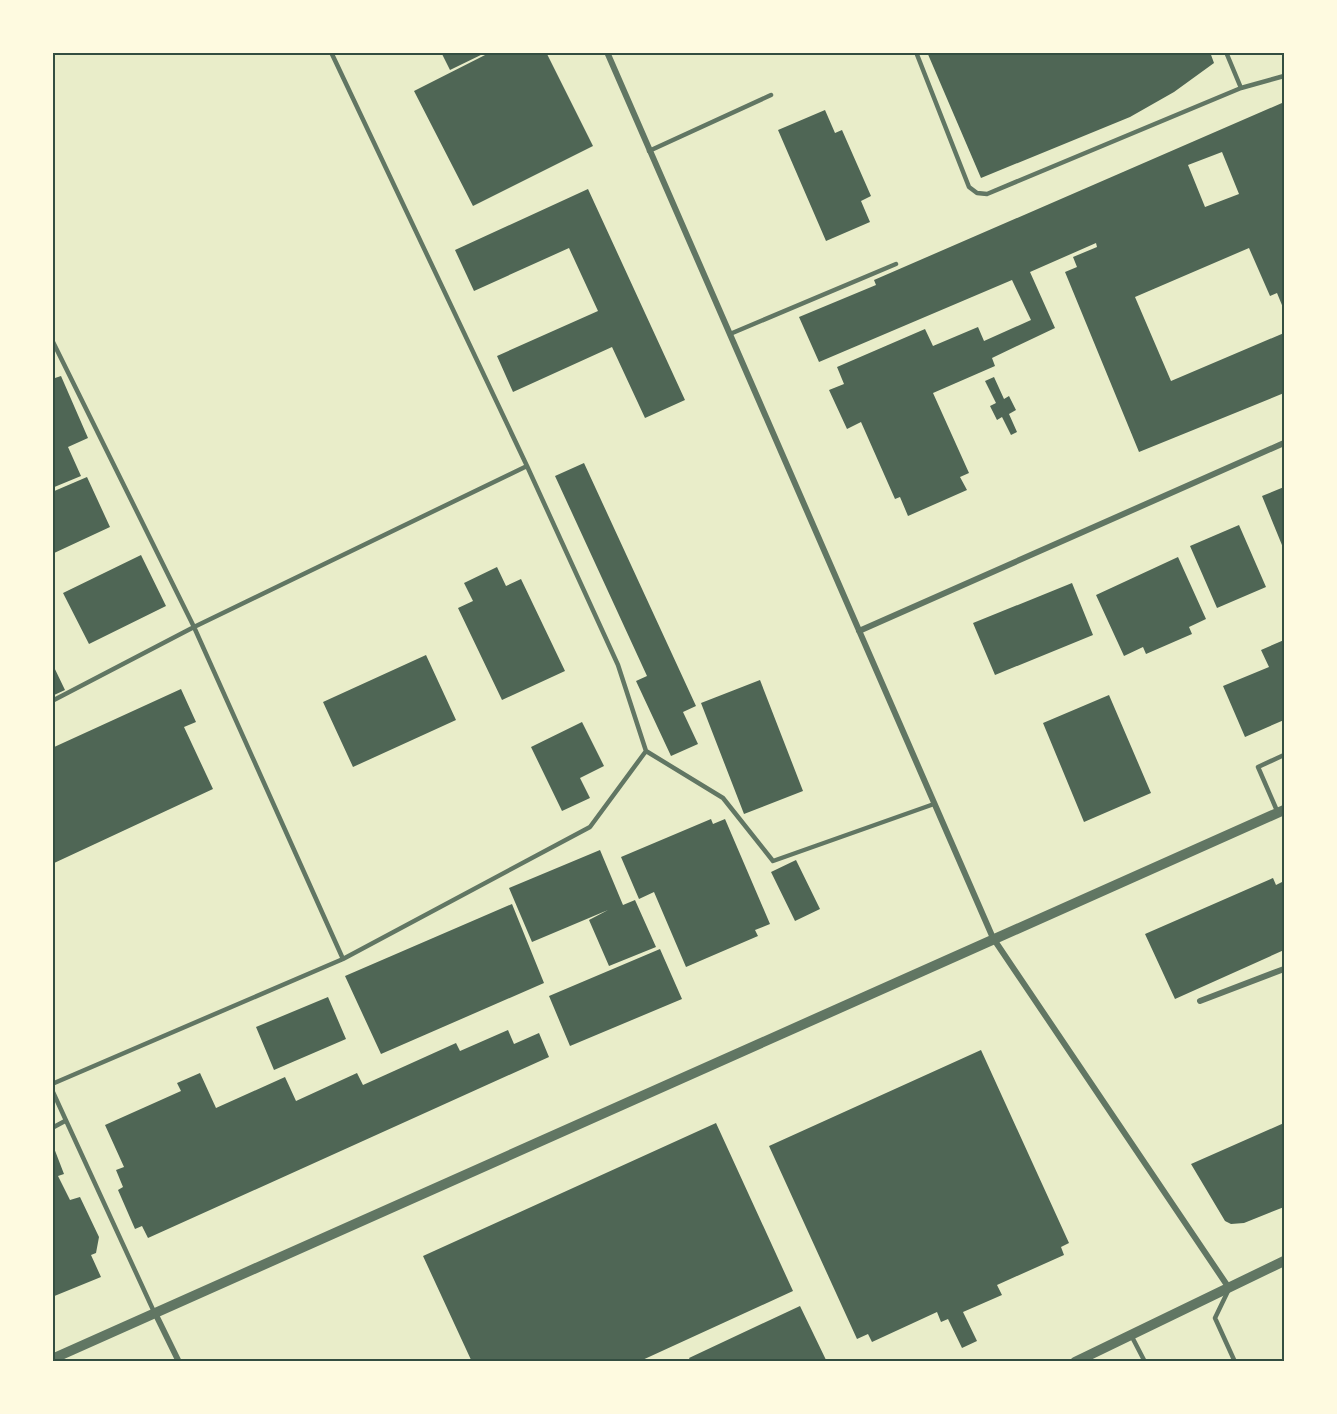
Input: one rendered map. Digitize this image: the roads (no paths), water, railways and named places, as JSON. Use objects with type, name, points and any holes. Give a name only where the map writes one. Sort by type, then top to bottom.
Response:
[{"type":"street","points":[[607,52],[993,938],[1229,1288]]},
{"type":"street","points":[[859,631],[1284,443]]},
{"type":"street","points":[[52,1359],[156,1315],[993,938],[1281,812]]},
{"type":"street","points":[[1200,1001],[1284,969]]},
{"type":"street","points":[[1075,1362],[1284,1261]]},
{"type":"street","points":[[156,1315],[179,1362]]},
{"type":"lane","points":[[331,52],[527,466],[618,665],[646,751],[723,798],[773,861],[934,804]]},
{"type":"lane","points":[[916,52],[969,187],[977,193],[987,194],[1241,88],[1284,76]]},
{"type":"lane","points":[[1226,52],[1241,88]]},
{"type":"lane","points":[[650,151],[771,95]]},
{"type":"lane","points":[[730,334],[896,264]]},
{"type":"lane","points":[[52,340],[194,627],[344,959]]},
{"type":"lane","points":[[52,701],[194,627],[527,466]]},
{"type":"lane","points":[[52,1084],[344,959],[590,827],[646,751]]},
{"type":"lane","points":[[1281,812],[1258,766],[1284,755]]},
{"type":"lane","points":[[52,1090],[156,1315]]},
{"type":"lane","points":[[52,1128],[65,1121]]},
{"type":"lane","points":[[1229,1288],[1215,1318],[1235,1362]]},
{"type":"lane","points":[[1131,1335],[1145,1362]]}]
